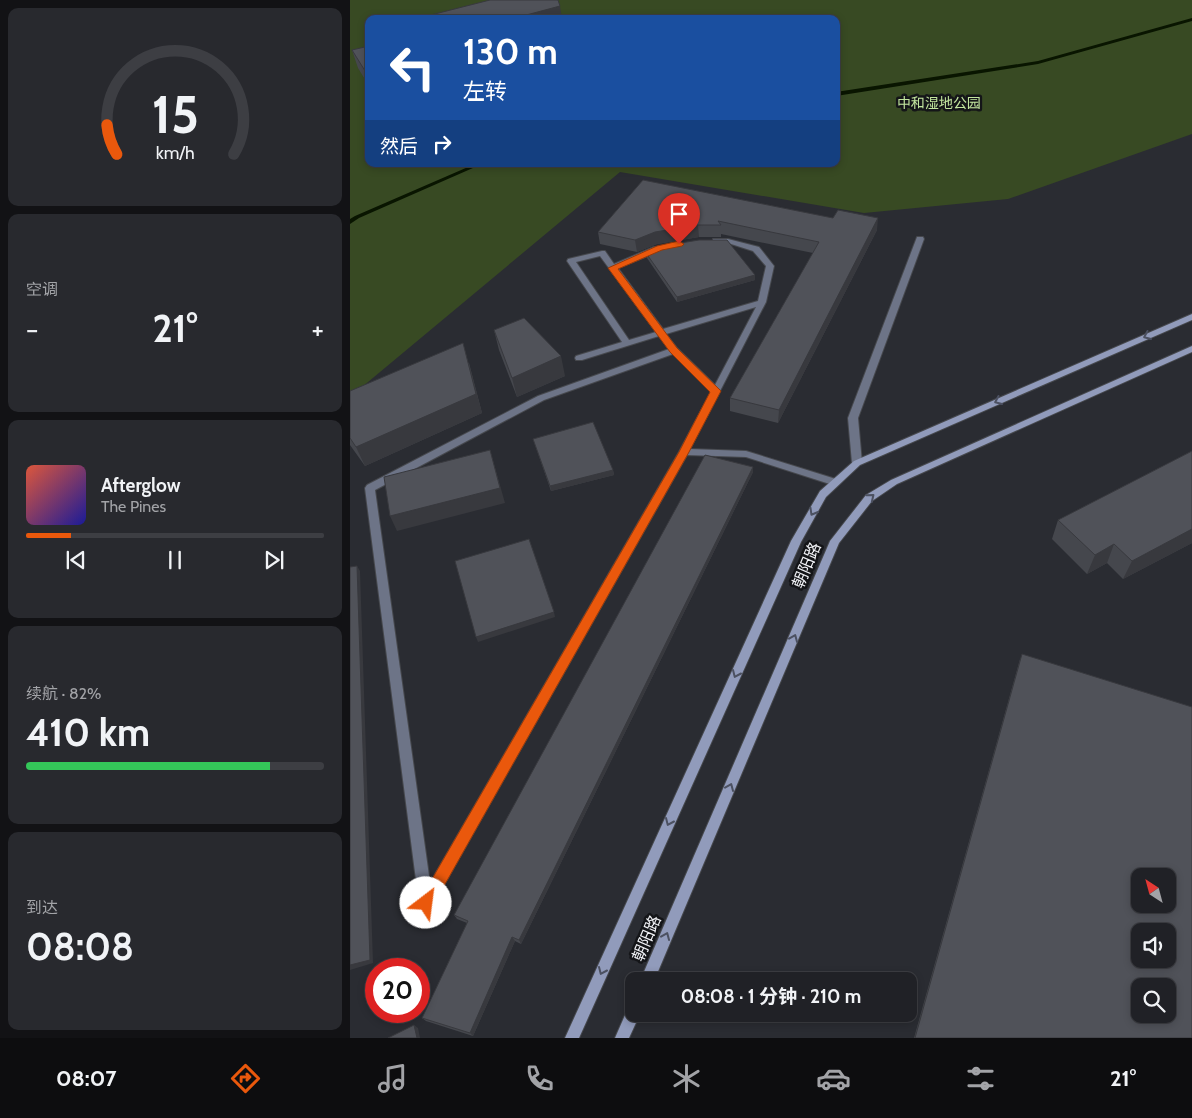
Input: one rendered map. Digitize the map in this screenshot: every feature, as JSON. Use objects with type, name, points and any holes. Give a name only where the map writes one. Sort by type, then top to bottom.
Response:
[{"type":"main road","name":"朝阳路","points":[[572,1038],[796,541],[823,494],[857,463],[1192,317]]},
{"type":"main road","name":"朝阳路","points":[[651,972],[835,541],[868,498],[894,482],[1192,349]]},
{"type":"main road","points":[[622,1038],[629,1022]]},
{"type":"street","points":[[857,463],[853,418],[920,239]]},
{"type":"street","points":[[674,350],[542,398],[370,488],[426,903],[684,452],[762,302],[770,266],[756,249],[728,241],[709,241]]},
{"type":"street","points":[[612,268],[660,248],[670,246]]},
{"type":"street","points":[[627,344],[571,261],[602,253],[674,350],[716,391]]},
{"type":"street","points":[[579,358],[762,302]]},
{"type":"street","points":[[684,452],[746,454],[836,482]]},
{"type":"green space","name":"中和湿地公园","points":[[350,0],[1192,0],[1192,134],[1008,199],[864,213],[620,172],[350,397]]},
{"type":"building","points":[[490,0],[558,0],[560,6],[526,15],[431,15]]},
{"type":"building","points":[[365,47],[365,71],[352,50]]},
{"type":"building","points":[[643,180],[833,218],[838,210],[878,218],[779,410],[730,398],[819,242],[718,221],[721,225],[698,225],[655,232],[635,240],[598,232]]},
{"type":"building","points":[[699,240],[727,240],[755,275],[677,297],[646,253],[662,246]]},
{"type":"building","points":[[524,318],[561,356],[512,378],[494,330]]},
{"type":"building","points":[[463,343],[476,394],[356,447],[350,438],[350,391]]},
{"type":"building","points":[[593,422],[613,470],[550,486],[533,439]]},
{"type":"building","points":[[490,450],[500,488],[390,516],[384,477]]},
{"type":"building","points":[[1192,451],[1192,529],[1132,561],[1114,544],[1095,555],[1058,520]]},
{"type":"building","points":[[705,455],[753,467],[519,940],[512,937],[470,1033],[430,1020],[430,1001],[468,921],[454,915]]},
{"type":"building","points":[[529,539],[554,612],[476,637],[455,561]]},
{"type":"building","points":[[357,566],[370,958],[365,958],[365,961],[350,965],[350,567]]},
{"type":"building","points":[[1022,654],[1192,707],[1192,1038],[915,1038]]},
{"type":"building","points":[[414,1025],[417,1038],[388,1038]]},
{"type":"waterway","points":[[840,93],[1038,62],[1192,19]]},
{"type":"waterway","points":[[350,222],[357,217],[472,167]]},
{"type":"route","points":[[426,903],[684,452],[716,391],[674,350],[612,268],[660,248],[679,244]]}]
